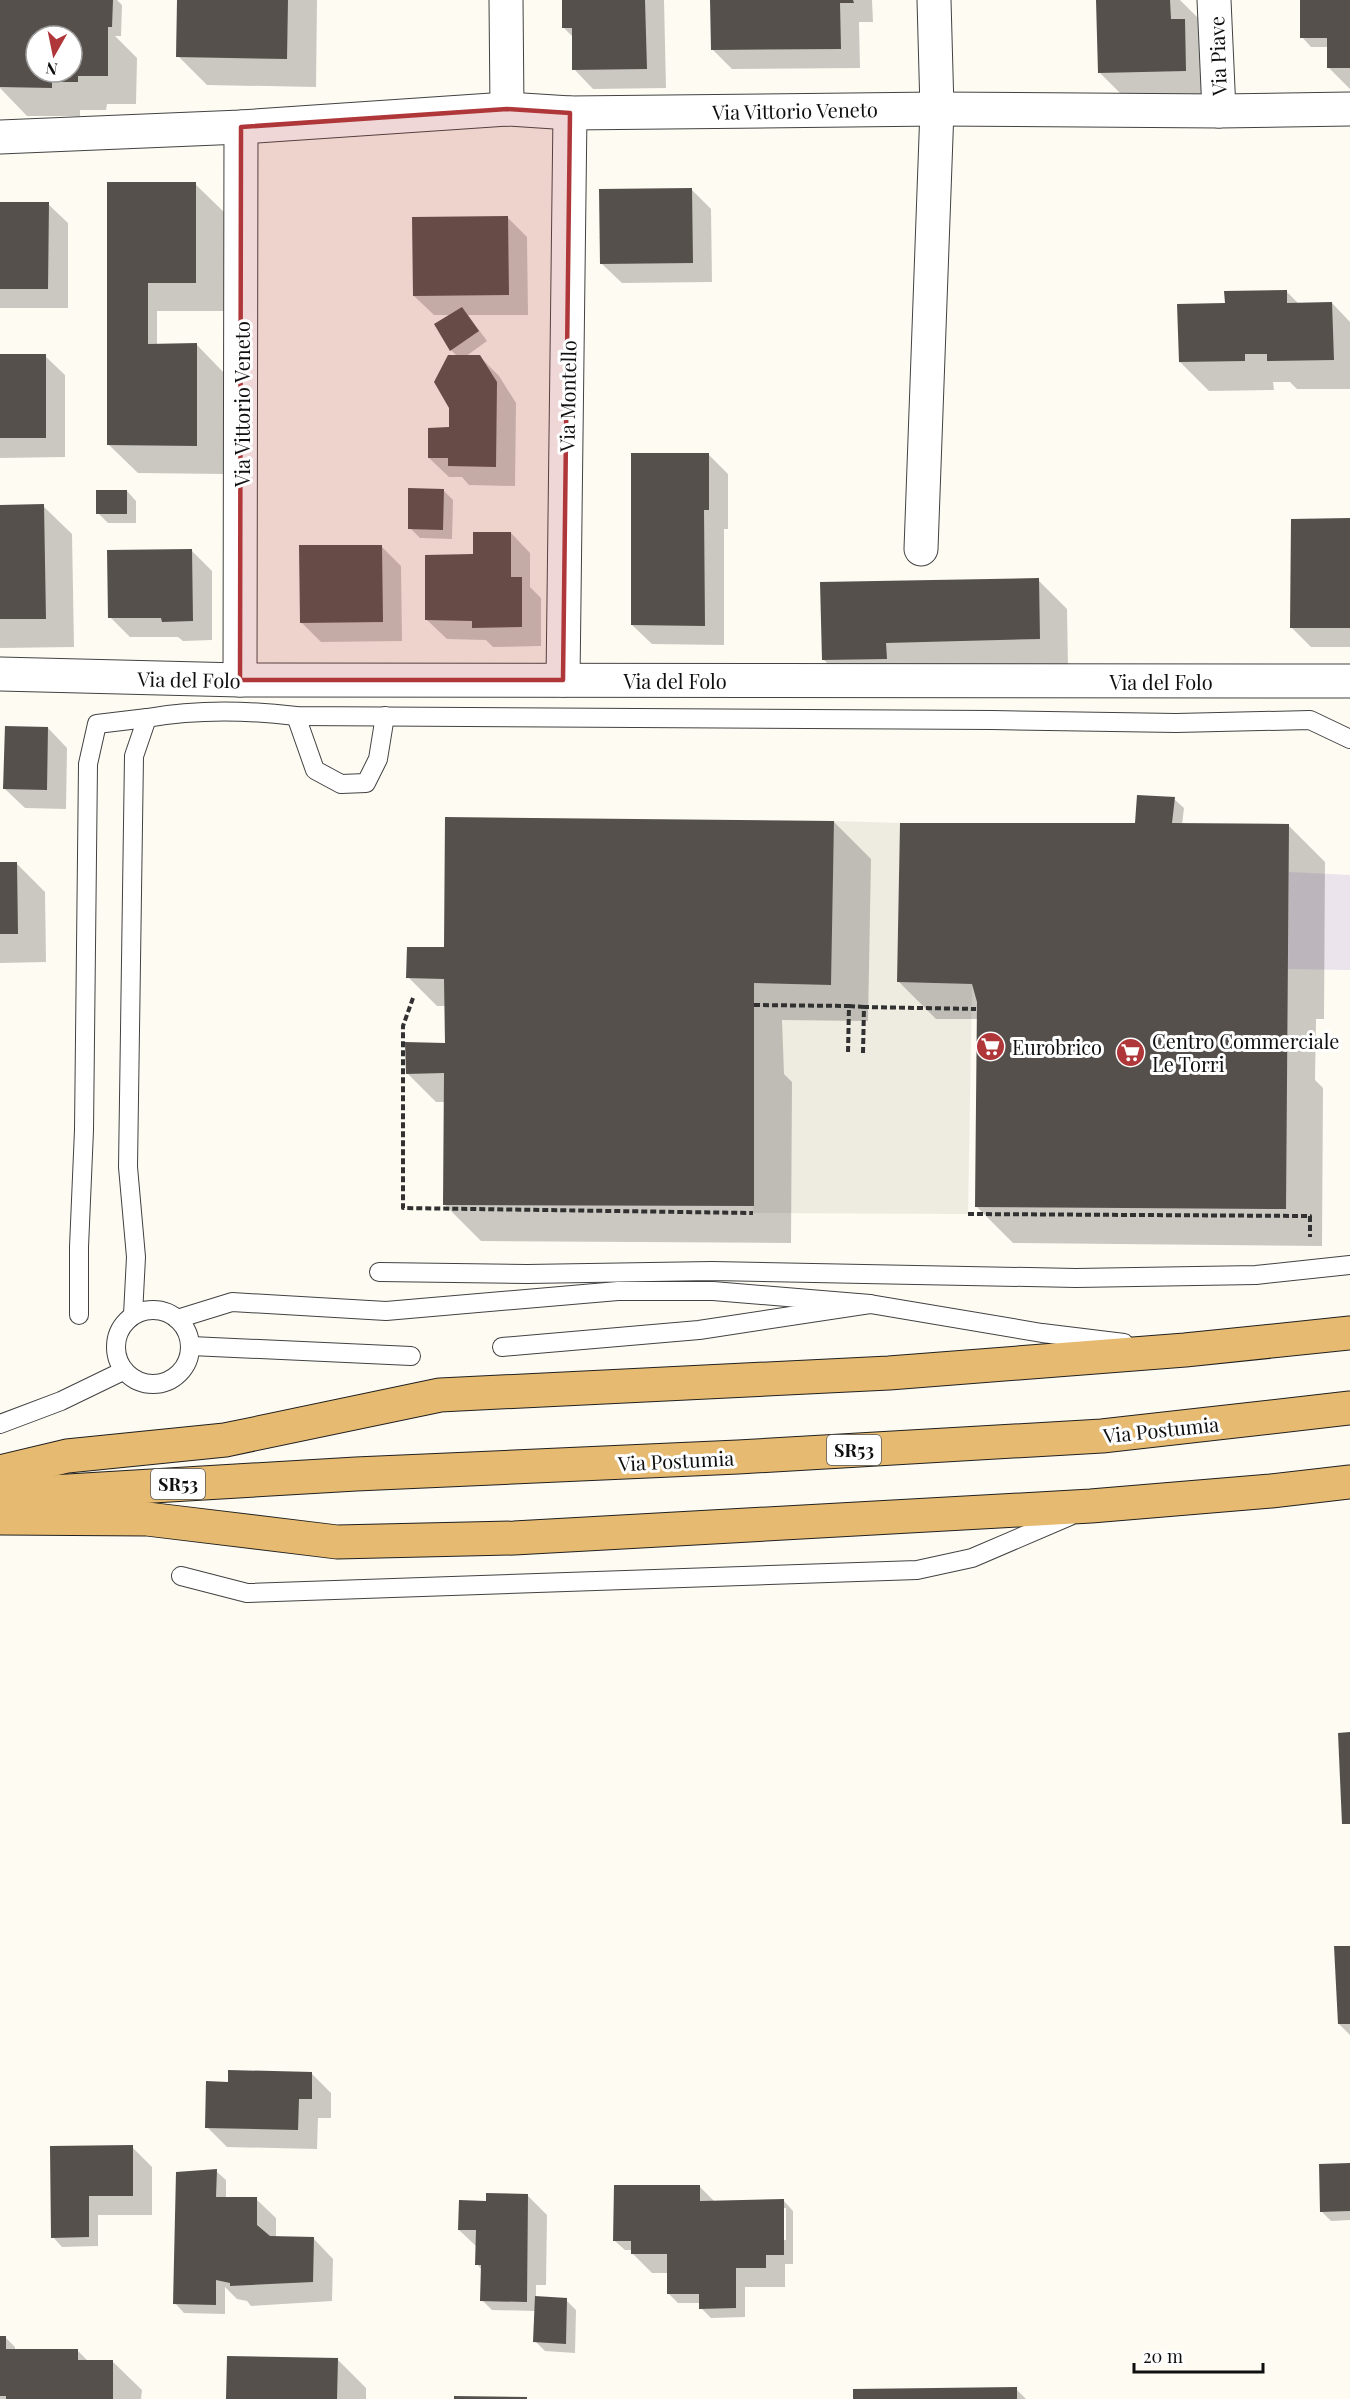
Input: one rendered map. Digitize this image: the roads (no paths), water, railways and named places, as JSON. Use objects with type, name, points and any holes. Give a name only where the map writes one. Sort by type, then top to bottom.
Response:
[{"type":"highway","points":[[0,1472],[67,1456],[225,1440],[440,1395],[889,1373],[1185,1350],[1350,1333]]},
{"type":"highway","name":"Via Postumia","points":[[0,1495],[345,1474],[738,1457],[1102,1436],[1350,1408]]},
{"type":"highway","points":[[0,1518],[147,1519],[337,1542],[514,1538],[1091,1506],[1350,1482]]},
{"type":"street","points":[[506,0],[507,110]]},
{"type":"street","points":[[921,549],[937,109],[934,0]]},
{"type":"street","name":"Via Piave","points":[[1215,0],[1219,111]]},
{"type":"street","name":"Via Vittorio Veneto","points":[[0,137],[241,127],[507,110],[570,113],[937,109],[1219,111],[1350,109]]},
{"type":"street","name":"Via Montello","points":[[563,680],[570,113]]},
{"type":"street","name":"Via Vittorio Veneto","points":[[240,680],[241,127]]},
{"type":"street","name":"Via del Folo","points":[[0,674],[240,680],[1350,681]]},
{"type":"lane","points":[[79,1315],[79,1247],[84,1130],[88,764],[97,724],[178,712],[248,711],[296,716],[1176,723],[1310,720],[1350,739]]},
{"type":"lane","points":[[296,716],[315,770],[341,784],[366,783],[378,759],[385,716]]},
{"type":"lane","points":[[133,1315],[136,1257],[128,1167],[134,756],[147,718]]},
{"type":"lane","points":[[379,1272],[527,1274],[723,1272],[1076,1278],[1256,1275],[1350,1265]]},
{"type":"lane","points":[[177,1319],[232,1302],[386,1311],[618,1291],[713,1291],[870,1304],[1042,1333],[1185,1350]]},
{"type":"lane","points":[[502,1347],[699,1330],[870,1304]]},
{"type":"lane","points":[[156,1310],[167,1312],[177,1319],[189,1335],[190,1346],[184,1368],[166,1383],[143,1383],[123,1371],[115,1348],[117,1335],[124,1323],[133,1315],[156,1310]]},
{"type":"lane","points":[[190,1346],[411,1356]]},
{"type":"lane","points":[[0,1424],[61,1401],[123,1371]]},
{"type":"lane","points":[[182,1576],[247,1593],[917,1570],[972,1558],[1091,1506]]},
{"type":"place","name":"Eurobrico","points":[[991,1046]]},
{"type":"place","name":"Centro Commerciale Le Torri","points":[[1131,1052]]}]
